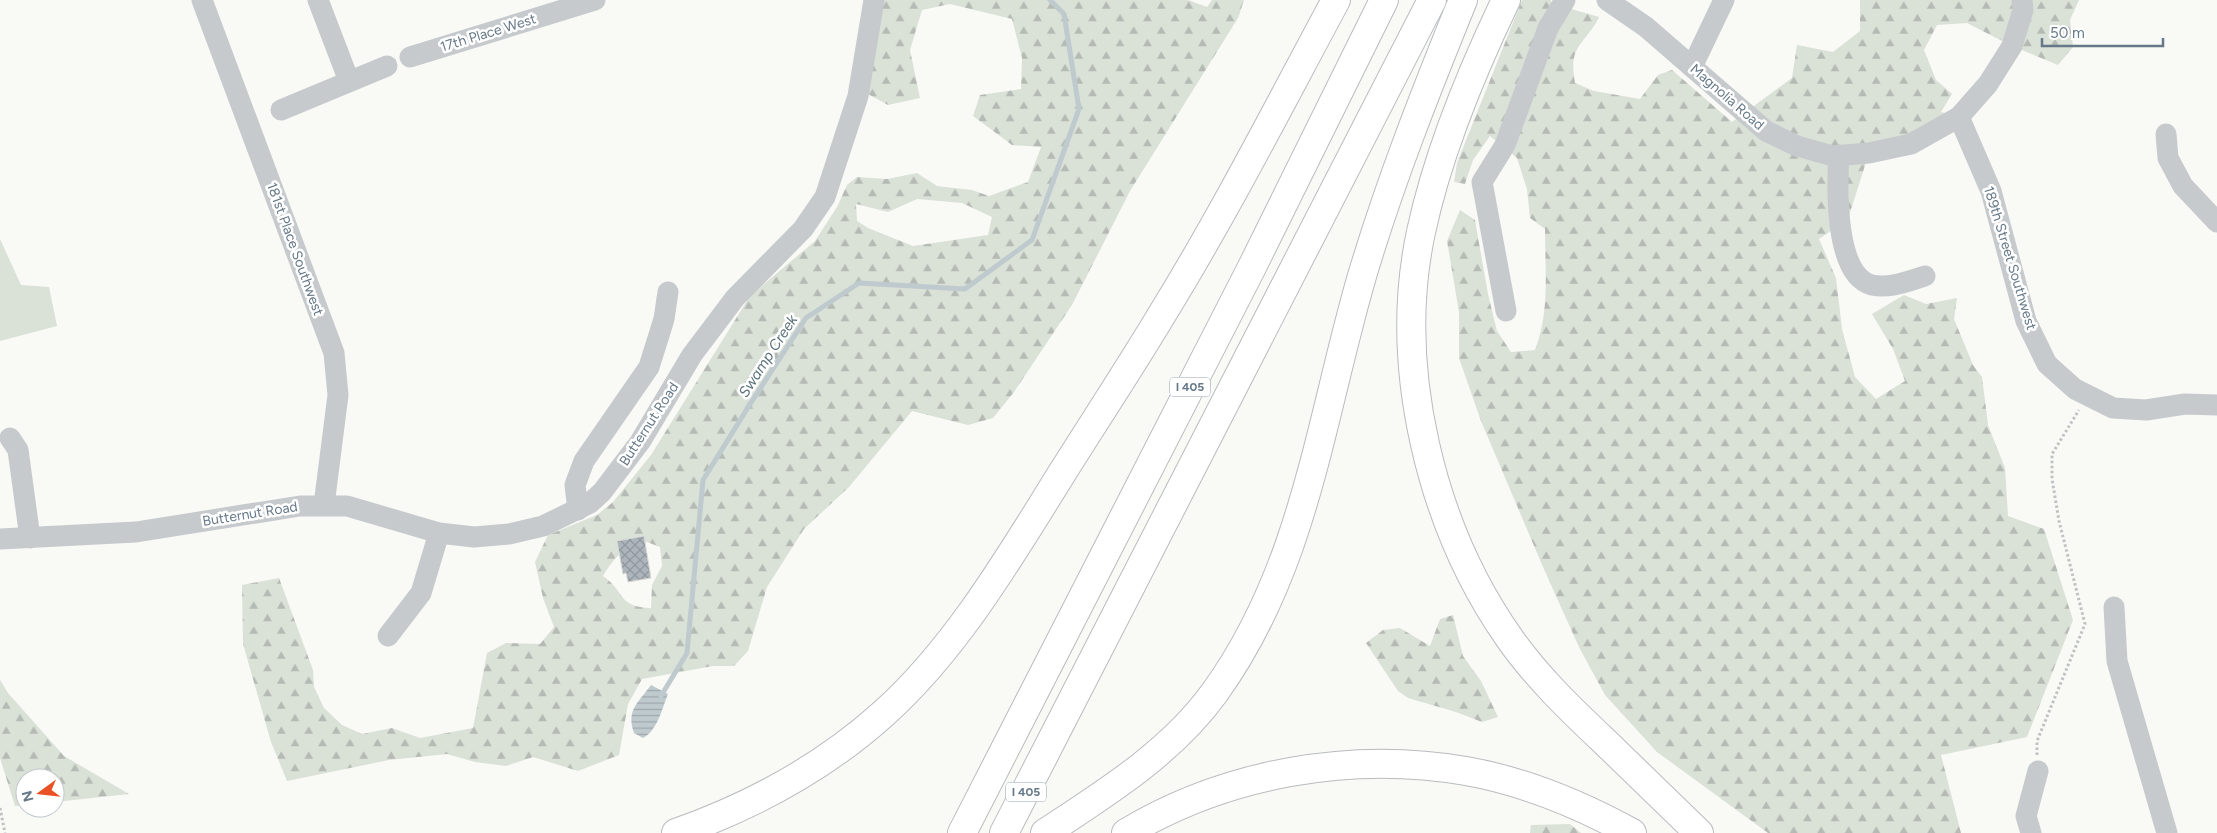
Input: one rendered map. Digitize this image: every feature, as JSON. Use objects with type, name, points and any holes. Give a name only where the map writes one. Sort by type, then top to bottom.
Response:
[{"type":"highway","points":[[676,833],[766,795],[802,776],[833,755],[883,714],[914,683],[951,638],[1034,518],[1165,310],[1214,225],[1336,0]]},
{"type":"highway","name":"I 405","points":[[965,826],[1256,258],[1384,0]]},
{"type":"highway","name":"I 405","points":[[1004,833],[1432,0]]},
{"type":"highway","points":[[1045,833],[1099,797],[1164,747],[1214,694],[1260,619],[1279,577],[1297,528],[1362,278],[1392,180],[1463,0]]},
{"type":"highway","points":[[1506,0],[1488,38],[1457,117],[1435,178],[1420,233],[1412,320],[1416,395],[1423,436],[1433,477],[1462,555],[1484,597],[1510,639],[1539,676],[1573,711],[1699,833]]},
{"type":"highway","points":[[1126,833],[1173,808],[1212,792],[1244,783],[1284,773],[1372,764],[1414,765],[1466,771],[1510,782],[1588,811],[1632,833]]},
{"type":"street","name":"181st Place Southwest","points":[[202,0],[334,353],[338,395],[324,506]]},
{"type":"street","points":[[318,0],[349,81]]},
{"type":"street","name":"17th Place West","points":[[410,57],[594,0]]},
{"type":"street","name":"Butternut Road","points":[[0,539],[136,532],[300,506],[346,506],[440,533],[474,536],[509,534],[543,526],[578,510],[602,492],[640,442],[692,355],[735,298],[803,229],[825,197],[858,96],[874,0]]},
{"type":"street","points":[[1506,311],[1482,182],[1505,145],[1548,28],[1565,0]]},
{"type":"street","name":"Magnolia Road","points":[[1607,0],[1646,27],[1766,132],[1798,146],[1833,156],[1869,153],[1911,144],[1959,117],[1988,84],[2012,46],[2023,10],[2022,0]]},
{"type":"street","points":[[1692,67],[1724,0]]},
{"type":"street","points":[[281,110],[387,66]]},
{"type":"street","name":"189th Street Southwest","points":[[1959,117],[1991,191],[2026,320],[2047,364],[2082,392],[2113,408],[2146,410],[2185,404],[2217,405]]},
{"type":"street","points":[[2166,134],[2168,158],[2183,186],[2217,222]]},
{"type":"street","points":[[1839,155],[1837,193],[1849,262],[1857,276],[1871,285],[1888,286],[1925,276]]},
{"type":"street","points":[[578,510],[575,485],[584,461],[649,367],[664,319],[668,292]]},
{"type":"street","points":[[10,438],[18,450],[30,538]]},
{"type":"street","points":[[388,636],[421,593],[440,533]]},
{"type":"street","points":[[2114,607],[2117,661],[2167,833]]},
{"type":"street","points":[[2030,833],[2026,816],[2038,771]]},
{"type":"path","points":[[2038,771],[2036,741],[2085,624],[2059,521],[2052,479],[2052,454],[2082,392]]},
{"type":"path","points":[[0,808],[5,833]]},
{"type":"green space","points":[[882,0],[1188,0],[1207,7],[1212,0],[1244,0],[1238,18],[1130,191],[1072,305],[1014,392],[993,418],[968,425],[912,411],[849,487],[804,529],[767,587],[748,651],[734,666],[713,666],[642,679],[628,704],[619,755],[578,771],[533,757],[506,766],[475,762],[447,754],[389,760],[287,781],[271,742],[243,644],[242,585],[279,578],[313,670],[314,687],[324,708],[342,725],[362,734],[392,728],[420,738],[473,728],[487,653],[506,643],[540,644],[554,627],[543,598],[535,562],[548,535],[597,515],[613,502],[651,455],[750,296],[815,241],[837,207],[847,185],[857,177],[887,179],[917,173],[937,186],[972,190],[989,196],[1028,182],[1041,147],[1012,145],[973,116],[980,95],[1021,89],[1022,58],[1012,19],[950,4],[922,10],[910,50],[920,98],[888,105],[866,93]],"holes":[[[917,199],[962,203],[992,217],[988,235],[913,246],[868,228],[857,221],[856,204],[888,212]],[[647,542],[660,547],[662,566],[652,585],[651,608],[640,607],[627,602],[603,576],[621,553]]]},
{"type":"green space","points":[[1522,0],[1551,0],[1551,3],[1599,17],[1581,43],[1574,58],[1575,83],[1594,91],[1640,99],[1658,75],[1672,70],[1732,122],[1792,78],[1797,45],[1833,52],[1860,31],[1860,0],[2079,0],[2070,20],[2073,47],[2058,65],[2012,46],[1967,23],[1937,25],[1924,50],[1936,80],[1952,94],[1941,112],[1959,117],[1869,153],[1848,219],[1819,239],[1836,278],[1842,329],[1855,377],[1876,399],[1905,381],[1893,349],[1872,314],[1904,295],[1926,304],[1957,298],[1954,319],[1973,365],[1982,377],[1988,425],[2005,468],[2008,516],[2044,529],[2073,620],[2027,737],[1941,755],[1961,833],[1768,833],[1657,752],[1605,695],[1579,647],[1481,421],[1459,358],[1459,312],[1447,241],[1460,210],[1475,220],[1488,294],[1497,331],[1511,352],[1535,350],[1540,335],[1545,306],[1545,229],[1530,218],[1527,189],[1517,158],[1490,136],[1473,160],[1465,184],[1454,182],[1457,163]]},
{"type":"green space","points":[[0,239],[21,285],[49,287],[57,326],[0,341]]},
{"type":"green space","points":[[1453,615],[1463,656],[1481,681],[1498,717],[1482,722],[1408,698],[1398,691],[1366,643],[1383,630],[1400,628],[1430,646],[1440,619]]},
{"type":"green space","points":[[0,680],[8,693],[64,756],[129,794],[65,801],[65,768],[15,768],[15,806],[0,758]]},
{"type":"green space","points":[[1570,824],[1581,833],[1530,833],[1531,825]]},
{"type":"shaded area","points":[[651,685],[668,694],[656,724],[643,738],[634,733],[631,718],[638,702]]},
{"type":"building","points":[[644,536],[651,578],[628,582],[626,573],[623,574],[617,541]]},
{"type":"waterway","name":"Swamp Creek","points":[[661,696],[687,653],[703,480],[806,318],[859,283],[965,289],[1032,240],[1079,109],[1064,14],[1050,0]]}]
